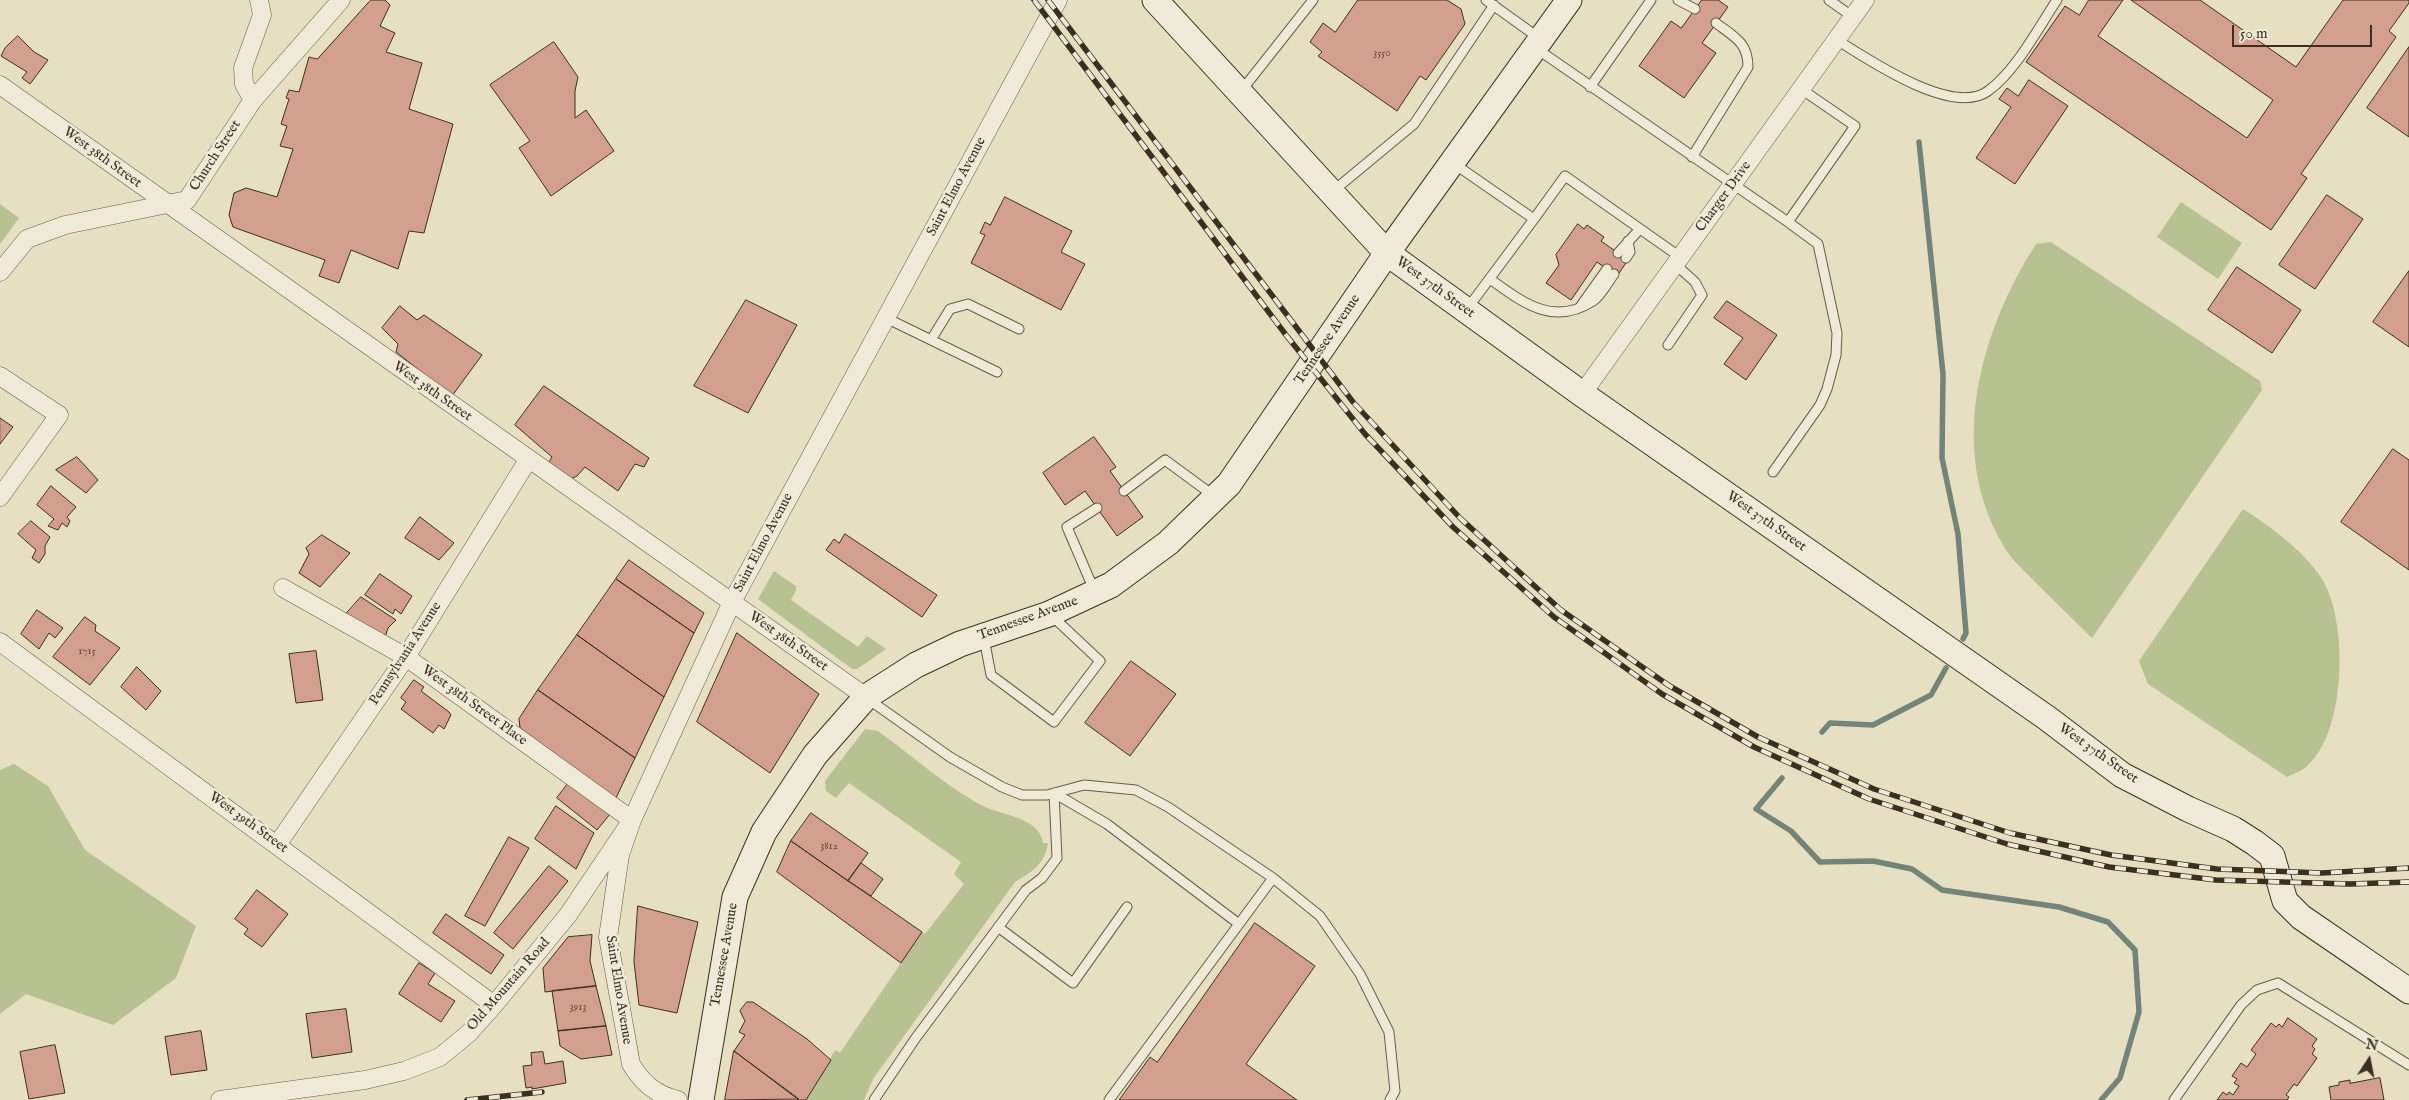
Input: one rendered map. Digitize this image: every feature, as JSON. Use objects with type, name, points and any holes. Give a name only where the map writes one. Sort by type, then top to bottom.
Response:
[{"type":"street","points":[[253,100],[244,84],[243,68],[262,15],[259,0]]},
{"type":"street","name":"Church Street","points":[[0,272],[27,240],[65,225],[187,200],[253,100],[341,0]]},
{"type":"street","name":"Saint Elmo Avenue","points":[[678,1100],[666,1097],[651,1089],[638,1077],[630,1064],[612,966],[608,937],[614,891],[620,855],[632,820],[732,602],[1058,0]]},
{"type":"street","name":"Tennessee Avenue","points":[[701,1100],[737,892],[764,832],[815,755],[866,697],[916,665],[960,644],[1050,614],[1111,585],[1168,543],[1229,484],[1387,253],[1569,0]]},
{"type":"street","name":"Charger Drive","points":[[1582,394],[1865,0]]},
{"type":"street","name":"West 37th Street","points":[[1164,6],[1387,253],[1582,394],[2048,718],[2122,775],[2233,830],[2255,843],[2272,856],[2285,902],[2301,918],[2409,990]]},
{"type":"street","name":"West 38th Street","points":[[0,85],[528,460],[866,697]]},
{"type":"street","points":[[0,376],[59,415],[0,497]]},
{"type":"street","name":"Pennsylvania Avenue","points":[[277,845],[406,657],[528,460]]},
{"type":"street","name":"West 38th Street Place","points":[[283,588],[406,657],[632,820]]},
{"type":"street","name":"West 39th Street","points":[[0,642],[494,1005]]},
{"type":"street","name":"Old Mountain Road","points":[[220,1100],[365,1080],[404,1071],[440,1057],[469,1032],[494,1005],[568,915],[632,820]]},
{"type":"lane","points":[[1240,92],[1312,0]]},
{"type":"lane","points":[[1590,87],[1651,0]]},
{"type":"lane","points":[[1678,0],[1695,9]]},
{"type":"lane","points":[[1829,0],[1853,17]]},
{"type":"lane","points":[[1837,40],[1896,75],[1942,94],[1969,99],[1988,92],[2007,74],[2057,0]]},
{"type":"lane","points":[[1331,193],[1414,124],[1490,3],[1590,87],[1818,244],[1837,333],[1836,355],[1828,389],[1820,405],[1773,472]]},
{"type":"lane","points":[[1692,157],[1748,67],[1745,46],[1716,23]]},
{"type":"lane","points":[[1788,222],[1855,126],[1801,90]]},
{"type":"lane","points":[[1452,163],[1534,219]]},
{"type":"lane","points":[[1466,310],[1565,176],[1678,260],[1695,282],[1702,295],[1668,345]]},
{"type":"lane","points":[[1622,256],[1630,252],[1628,241],[1639,230]]},
{"type":"lane","points":[[1490,279],[1515,297],[1541,310],[1560,314],[1594,301],[1611,272]]},
{"type":"lane","points":[[932,340],[950,309],[960,305],[968,304],[1019,329]]},
{"type":"lane","points":[[886,318],[997,372]]},
{"type":"lane","points":[[1124,491],[1165,460],[1216,497]]},
{"type":"lane","points":[[1096,592],[1067,527],[1097,508]]},
{"type":"lane","points":[[983,636],[991,675],[1054,722],[1100,661],[1050,614]]},
{"type":"lane","points":[[866,697],[950,758],[1022,796],[1054,794],[1084,786],[1136,790],[1168,806],[1273,878],[1320,916],[1360,974],[1389,1032],[1394,1091],[1390,1100]]},
{"type":"lane","points":[[1054,794],[1107,824],[1239,924]]},
{"type":"lane","points":[[874,1100],[915,1039],[998,927],[1026,890],[1042,878],[1057,858],[1054,794]]},
{"type":"lane","points":[[1109,1100],[1273,878]]},
{"type":"lane","points":[[998,927],[1073,983],[1127,907]]},
{"type":"lane","points":[[2174,1100],[2241,1005],[2256,990],[2278,983],[2409,1065]]},
{"type":"green space","points":[[2181,202],[2242,243],[2218,279],[2157,237]]},
{"type":"green space","points":[[0,204],[19,218],[0,244]]},
{"type":"green space","points":[[2051,242],[2260,381],[2262,390],[2092,638],[2011,557],[1990,520],[1978,481],[1974,440],[1976,399],[1984,358],[1998,318],[2015,280],[2036,244]]},
{"type":"green space","points":[[2243,509],[2285,539],[2312,566],[2320,576],[2329,595],[2336,618],[2339,645],[2339,674],[2336,702],[2330,728],[2320,750],[2307,766],[2287,777],[2148,684],[2139,661]]},
{"type":"green space","points":[[774,571],[796,586],[791,600],[858,647],[867,636],[886,649],[857,669],[852,669],[758,599]]},
{"type":"green space","points":[[865,729],[878,731],[968,798],[989,809],[1027,822],[1040,834],[1043,843],[1048,843],[1041,862],[1032,871],[1015,882],[873,1079],[864,1100],[806,1100],[834,1052],[836,1050],[840,1053],[922,932],[925,934],[964,884],[954,874],[961,862],[849,783],[836,798],[826,791],[825,781]]},
{"type":"green space","points":[[14,764],[48,786],[85,850],[196,926],[176,978],[113,1025],[26,994],[0,1014],[0,770]]},
{"type":"building","points":[[371,0],[385,0],[390,5],[380,26],[395,33],[386,52],[422,63],[409,109],[453,124],[424,233],[409,231],[398,269],[351,250],[339,283],[319,276],[325,260],[233,227],[229,215],[234,193],[246,188],[277,197],[293,149],[280,146],[287,126],[281,124],[289,99],[286,98],[289,90],[299,92],[309,57],[317,59]]},
{"type":"building","points":[[1358,0],[1447,0],[1461,9],[1465,24],[1426,80],[1420,76],[1397,111],[1318,56],[1322,52],[1310,42],[1323,23],[1335,32]]},
{"type":"building","points":[[1702,0],[1718,0],[1728,7],[1702,43],[1716,53],[1684,98],[1639,66],[1671,21],[1681,28]]},
{"type":"building","points":[[2089,0],[2123,0],[2098,36],[2247,138],[2273,100],[2131,0],[2200,0],[2296,67],[2343,0],[2409,0],[2409,3],[2389,31],[2396,37],[2301,174],[2307,178],[2271,230],[2026,62],[2065,6],[2079,15]]},
{"type":"building","points":[[18,36],[34,52],[48,60],[30,84],[22,78],[27,72],[1,56],[5,48]]},
{"type":"building","points":[[554,42],[578,77],[575,91],[575,118],[586,110],[614,151],[551,196],[519,148],[530,141],[490,85]]},
{"type":"building","points":[[2409,47],[2409,137],[2367,108]]},
{"type":"building","points":[[2029,80],[2068,106],[2015,184],[1976,158],[2011,107],[1999,99],[2007,88],[2018,96]]},
{"type":"building","points":[[2327,195],[2363,219],[2315,289],[2279,265]]},
{"type":"building","points":[[1005,197],[1072,231],[1061,252],[1085,264],[1061,310],[971,263],[985,235],[980,233],[985,222],[990,225]]},
{"type":"building","points":[[1578,224],[1584,229],[1587,225],[1604,237],[1601,241],[1628,260],[1617,276],[1597,262],[1571,300],[1546,283],[1559,265],[1556,255]]},
{"type":"building","points":[[2237,267],[2301,310],[2272,353],[2208,310]]},
{"type":"building","points":[[2409,271],[2409,347],[2373,322]]},
{"type":"building","points":[[746,300],[797,325],[748,413],[694,386]]},
{"type":"building","points":[[1727,301],[1777,335],[1746,380],[1724,364],[1743,338],[1714,318]]},
{"type":"building","points":[[400,306],[417,320],[424,315],[482,355],[452,396],[396,352],[398,344],[382,328]]},
{"type":"building","points":[[544,386],[649,458],[644,467],[635,464],[618,491],[585,467],[577,476],[569,480],[547,465],[552,457],[515,425]]},
{"type":"building","points":[[0,418],[13,427],[0,444]]},
{"type":"building","points":[[1094,437],[1116,467],[1110,471],[1143,517],[1117,536],[1085,491],[1065,505],[1043,473]]},
{"type":"building","points":[[2393,449],[2409,460],[2409,570],[2341,522]]},
{"type":"building","points":[[77,457],[98,480],[86,493],[56,470]]},
{"type":"building","points":[[51,486],[76,507],[67,517],[70,521],[67,527],[62,523],[58,530],[48,526],[54,519],[37,505]]},
{"type":"building","points":[[420,517],[454,543],[439,560],[405,538]]},
{"type":"building","points":[[31,521],[50,537],[45,546],[45,554],[39,563],[32,558],[36,550],[18,534]]},
{"type":"building","points":[[845,534],[937,595],[922,617],[826,550],[834,539],[839,543]]},
{"type":"building","points":[[322,535],[350,553],[320,587],[299,573],[309,554],[306,548]]},
{"type":"building","points":[[629,560],[704,613],[694,633],[616,579]]},
{"type":"building","points":[[380,574],[412,596],[401,614],[395,609],[393,614],[365,595]]},
{"type":"building","points":[[616,579],[694,633],[664,697],[577,635]]},
{"type":"building","points":[[361,597],[396,620],[388,628],[385,637],[346,614]]},
{"type":"building","points":[[37,610],[63,628],[55,638],[49,633],[39,649],[21,634]]},
{"type":"building","points":[[85,617],[96,625],[95,631],[120,648],[90,685],[53,657]]},
{"type":"building","points":[[737,633],[819,694],[770,773],[697,722]]},
{"type":"building","points":[[577,635],[664,697],[635,758],[538,690]]},
{"type":"building","points":[[316,651],[323,700],[296,703],[289,654]]},
{"type":"building","points":[[1131,661],[1176,694],[1130,756],[1085,723]]},
{"type":"building","points":[[137,667],[161,691],[146,710],[121,687]]},
{"type":"building","points":[[414,680],[424,687],[421,691],[451,715],[444,729],[439,725],[433,733],[401,709],[406,702],[401,698]]},
{"type":"building","points":[[538,690],[635,758],[615,800],[520,728],[519,719]]},
{"type":"building","points":[[570,781],[611,813],[597,830],[557,798]]},
{"type":"building","points":[[556,806],[594,833],[576,869],[535,839]]},
{"type":"building","points":[[811,813],[868,853],[848,881],[791,841]]},
{"type":"building","points":[[509,837],[529,848],[485,926],[465,916]]},
{"type":"building","points":[[791,841],[922,932],[901,963],[777,872]]},
{"type":"building","points":[[861,863],[883,879],[871,896],[848,881]]},
{"type":"building","points":[[549,866],[568,881],[513,949],[494,933]]},
{"type":"building","points":[[257,890],[288,914],[262,947],[244,934],[248,929],[235,919]]},
{"type":"building","points":[[638,906],[698,922],[677,1013],[639,1005],[634,962]]},
{"type":"building","points":[[446,914],[504,955],[491,974],[433,933]]},
{"type":"building","points":[[1255,923],[1315,966],[1246,1064],[1297,1100],[1119,1100],[1150,1057],[1157,1062]]},
{"type":"building","points":[[592,935],[590,961],[596,986],[545,992],[543,968],[568,937]]},
{"type":"building","points":[[419,963],[435,973],[428,984],[455,1001],[441,1022],[399,994]]},
{"type":"building","points":[[596,986],[606,1026],[558,1031],[552,991]]},
{"type":"building","points":[[747,1002],[753,1002],[807,1039],[831,1060],[806,1100],[799,1100],[734,1051],[745,1035],[739,1032],[745,1021],[740,1011]]},
{"type":"building","points":[[346,1009],[352,1052],[312,1058],[306,1014]]},
{"type":"building","points":[[2288,1018],[2317,1039],[2312,1046],[2315,1049],[2312,1054],[2317,1058],[2297,1086],[2294,1084],[2286,1095],[2289,1097],[2287,1100],[2217,1100],[2223,1092],[2227,1095],[2229,1092],[2233,1095],[2239,1086],[2234,1083],[2237,1079],[2232,1076],[2241,1063],[2247,1067],[2256,1054],[2251,1050],[2271,1023],[2276,1027],[2279,1024],[2282,1027]]},
{"type":"building","points":[[606,1026],[612,1055],[581,1059],[560,1046],[558,1031]]},
{"type":"building","points":[[201,1031],[207,1070],[171,1075],[165,1037]]},
{"type":"building","points":[[55,1045],[65,1093],[29,1099],[20,1052]]},
{"type":"building","points":[[734,1051],[799,1099],[725,1100]]},
{"type":"building","points":[[543,1052],[545,1064],[563,1061],[566,1083],[532,1089],[532,1087],[526,1088],[523,1066],[532,1065],[531,1053]]},
{"type":"building","points":[[2380,1078],[2384,1100],[2331,1100],[2329,1087],[2339,1085],[2339,1082],[2350,1080],[2350,1083]]},
{"type":"waterway","points":[[1919,142],[1943,374],[1942,458],[1958,534],[1966,633],[1963,639]]},
{"type":"waterway","points":[[1822,732],[1830,723],[1873,725],[1931,695],[1946,668]]},
{"type":"waterway","points":[[1782,778],[1756,809],[1791,831],[1820,862],[1873,861],[1912,869],[1942,890],[2059,907],[2108,922],[2135,950],[2139,1012],[2120,1078],[2101,1100]]},
{"type":"railway","points":[[1034,0],[1286,335],[1365,434],[1453,527],[1554,617],[1662,694],[1754,747],[1869,799],[2007,844],[2109,867],[2216,880],[2350,884],[2409,882]]},
{"type":"railway","points":[[1048,0],[1353,402],[1460,518],[1561,610],[1668,685],[1758,737],[1874,789],[2010,833],[2111,855],[2217,869],[2322,873],[2409,868]]},
{"type":"railway","points":[[467,1100],[542,1092]]}]
